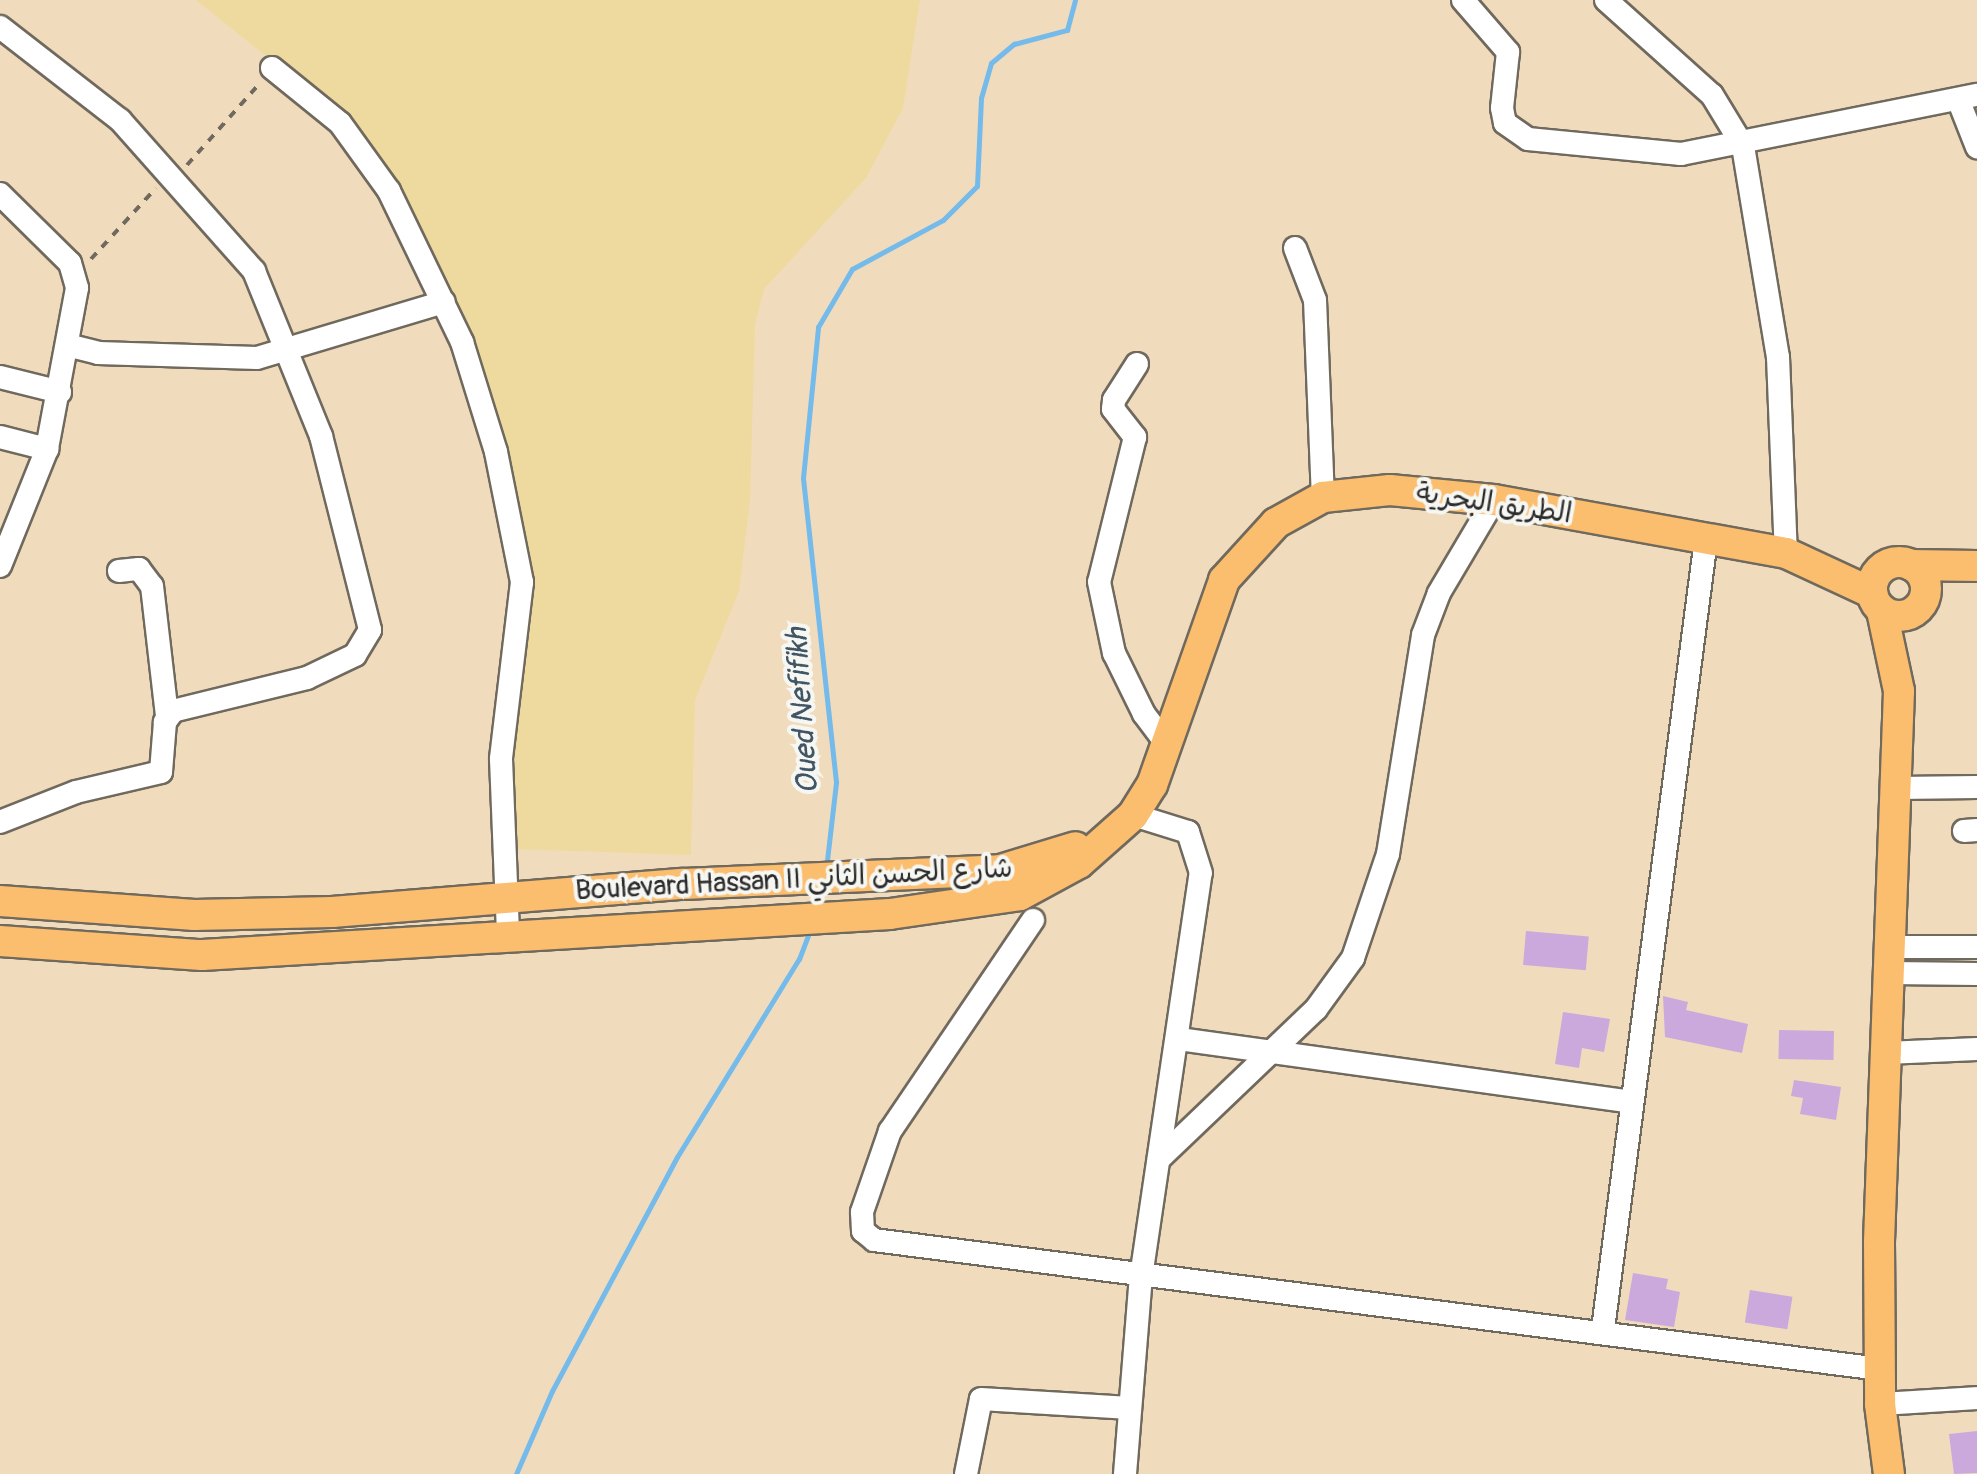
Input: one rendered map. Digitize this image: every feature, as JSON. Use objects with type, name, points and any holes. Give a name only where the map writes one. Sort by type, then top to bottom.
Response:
[{"type":"main road","name":"الطريق البحرية","points":[[1133,815],[1167,744],[1224,580],[1276,523],[1323,497],[1390,490],[1494,500],[1796,556]]},
{"type":"main road","points":[[1796,556],[1977,569]]},
{"type":"main road","points":[[1796,556],[1899,617],[1977,569]]},
{"type":"main road","points":[[1889,1474],[1880,1369],[1898,681],[1924,577],[1901,564],[1880,570],[1877,602],[1898,681]]},
{"type":"main road","name":"Boulevard Hassan II شارع الحسن الثاني","points":[[0,901],[227,916],[683,884],[960,871],[1058,857],[1133,815]]},
{"type":"main road","name":"Boulevard Hassan II شارع الحسن الثاني","points":[[3,945],[202,955],[951,908],[994,902],[1047,882],[1107,843],[1133,815]]},
{"type":"street","points":[[1463,0],[1508,52],[1502,108],[1513,132],[1549,143],[1681,154],[1744,146],[1967,97],[1977,147]]},
{"type":"street","points":[[1606,0],[1720,104],[1744,146],[1778,357],[1796,556]]},
{"type":"street","points":[[0,27],[150,148],[254,271],[290,349],[321,436],[369,640],[355,655],[307,678],[208,698],[168,716]]},
{"type":"street","points":[[272,68],[324,106],[361,150],[444,302],[472,370],[519,552],[519,640],[501,759],[508,934]]},
{"type":"street","points":[[0,194],[77,276],[60,392],[46,449],[0,566]]},
{"type":"street","points":[[1295,248],[1315,300],[1323,497]]},
{"type":"street","points":[[66,346],[245,359],[444,302]]},
{"type":"street","points":[[1137,364],[1114,400],[1113,409],[1135,437],[1099,582],[1114,653],[1144,714],[1167,744]]},
{"type":"street","points":[[0,377],[60,392]]},
{"type":"street","points":[[0,437],[46,449]]},
{"type":"street","points":[[1159,1160],[1274,1051],[1340,979],[1371,919],[1423,636],[1439,593],[1494,500]]},
{"type":"street","points":[[1603,1329],[1706,539]]},
{"type":"street","points":[[0,822],[76,792],[161,772],[168,716],[152,586],[139,570],[120,571]]},
{"type":"street","points":[[1897,788],[1977,787]]},
{"type":"street","points":[[1124,1474],[1141,1277],[1180,1038],[1199,853],[1180,826],[1133,815]]},
{"type":"street","points":[[1033,920],[978,1008],[907,1098],[872,1176],[864,1231],[908,1247],[1603,1329],[1880,1369]]},
{"type":"street","points":[[1891,960],[1977,947]]},
{"type":"street","points":[[1891,960],[1977,974]]},
{"type":"street","points":[[1180,1038],[1632,1102]]},
{"type":"street","points":[[1886,1052],[1977,1049]]},
{"type":"street","points":[[1880,1404],[1977,1398]]},
{"type":"street","points":[[966,1474],[981,1399],[1130,1408]]},
{"type":"sand","points":[[196,0],[920,0],[903,108],[866,178],[764,289],[755,325],[750,501],[739,591],[695,700],[691,855],[512,849],[523,518],[467,346],[326,104]]},
{"type":"building","points":[[1526,931],[1589,936],[1586,970],[1523,965]]},
{"type":"building","points":[[1663,996],[1688,1002],[1686,1010],[1748,1024],[1742,1053],[1665,1037]]},
{"type":"building","points":[[1563,1012],[1610,1019],[1604,1052],[1582,1048],[1579,1068],[1555,1064]]},
{"type":"building","points":[[1779,1030],[1834,1031],[1833,1060],[1778,1059]]},
{"type":"building","points":[[1794,1080],[1841,1087],[1836,1120],[1800,1114],[1803,1098],[1791,1096]]},
{"type":"building","points":[[1633,1273],[1668,1279],[1666,1289],[1680,1292],[1674,1327],[1625,1320]]},
{"type":"building","points":[[1750,1290],[1792,1297],[1787,1329],[1745,1323]]},
{"type":"building","points":[[1977,1431],[1977,1473],[1954,1474],[1949,1434]]},
{"type":"waterway","name":"Oued Nefifikh","points":[[826,869],[836,782],[803,478],[818,327],[852,269],[943,220],[977,186],[981,98],[991,63],[1014,44],[1067,30],[1075,0]]},
{"type":"waterway","name":"Oued Nefifikh","points":[[516,1474],[552,1391],[677,1157],[799,959],[811,928]]}]
